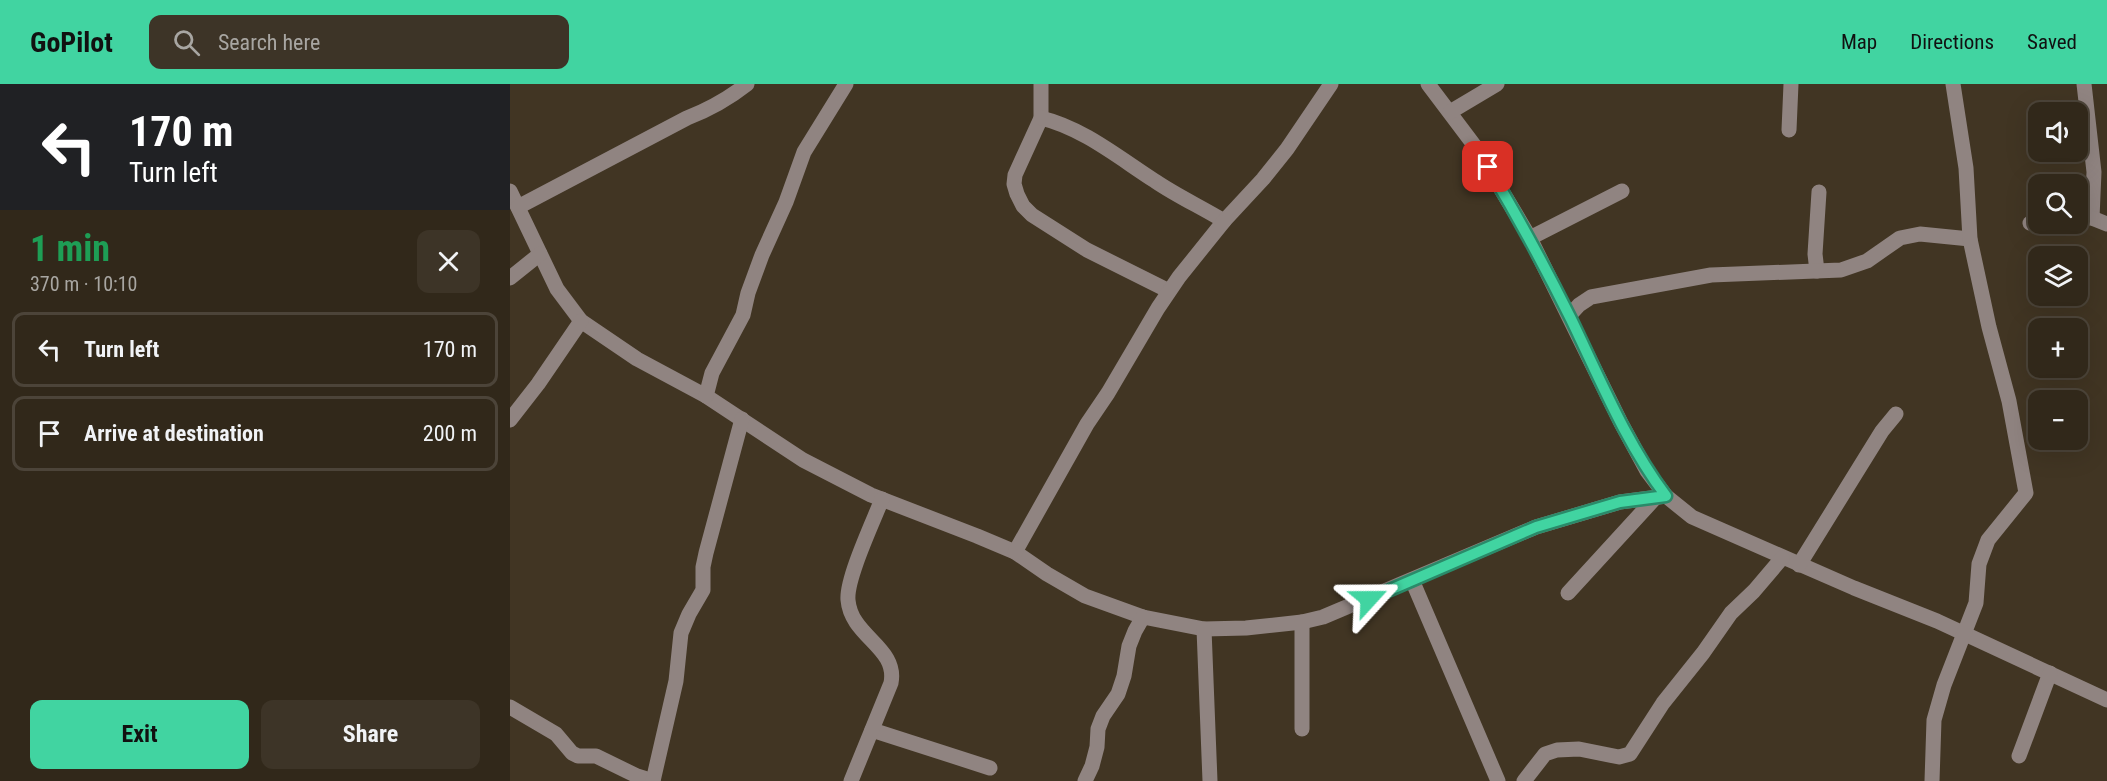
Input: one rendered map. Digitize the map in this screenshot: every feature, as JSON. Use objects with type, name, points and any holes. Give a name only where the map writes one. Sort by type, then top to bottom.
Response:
[{"type":"street","points":[[518,207],[687,118],[716,106],[733,89],[747,84]]},
{"type":"street","points":[[706,396],[711,373],[743,315],[748,293],[762,255],[783,211],[804,152],[846,84]]},
{"type":"street","points":[[1041,84],[1041,118],[1015,175],[1014,184],[1023,206],[1088,250],[1169,291]]},
{"type":"street","points":[[1015,552],[1087,424],[1169,291],[1224,220],[1281,156],[1331,84]]},
{"type":"street","points":[[1428,84],[1477,149],[1530,238],[1621,423],[1661,496],[1692,517],[1782,558],[1964,633],[2107,700]]},
{"type":"street","points":[[1450,112],[1497,84]]},
{"type":"street","points":[[1789,130],[1791,84]]},
{"type":"street","points":[[1932,781],[1934,720],[1944,686],[1976,603],[1979,564],[1988,540],[2026,493],[2009,401],[1989,327],[1970,239],[1965,168],[1953,84]]},
{"type":"street","points":[[2084,84],[2094,172],[2088,203]]},
{"type":"street","points":[[1041,118],[1053,121],[1099,144],[1157,183],[1224,220]]},
{"type":"street","points":[[510,191],[557,289],[581,321],[637,359],[706,396],[803,460],[882,499],[1015,552],[1085,596],[1143,618],[1204,629],[1246,628],[1323,618],[1536,527],[1620,502],[1661,496]]},
{"type":"street","points":[[1530,238],[1622,191]]},
{"type":"street","points":[[1817,271],[1815,254],[1819,192]]},
{"type":"street","points":[[2088,219],[2107,224]]},
{"type":"street","points":[[1569,316],[1591,297],[1712,275],[1841,270],[1866,261],[1900,238],[1920,234],[1970,239]]},
{"type":"street","points":[[510,278],[540,254]]},
{"type":"street","points":[[510,420],[581,321]]},
{"type":"street","points":[[1799,565],[1882,431],[1896,414]]},
{"type":"street","points":[[510,707],[556,734],[572,753],[578,756],[596,756],[637,776],[653,781],[676,681],[681,633],[703,590],[703,567],[706,553],[742,419]]},
{"type":"street","points":[[1568,593],[1661,496]]},
{"type":"street","points":[[851,781],[893,673],[889,659],[859,628],[851,614],[848,600],[849,585],[882,499]]},
{"type":"street","points":[[1524,781],[1545,754],[1557,750],[1579,749],[1619,757],[1630,754],[1663,703],[1731,614],[1782,558]]},
{"type":"street","points":[[1412,580],[1498,781]]},
{"type":"street","points":[[1085,781],[1097,747],[1098,729],[1103,716],[1118,694],[1124,676],[1129,646],[1143,618]]},
{"type":"street","points":[[1302,622],[1302,729]]},
{"type":"street","points":[[1204,629],[1210,781]]},
{"type":"street","points":[[2019,756],[2050,673]]},
{"type":"street","points":[[872,730],[990,768]]},
{"type":"route","points":[[1369,599],[1536,527],[1620,502],[1666,496],[1647,471],[1621,423],[1530,238],[1488,167]]}]
